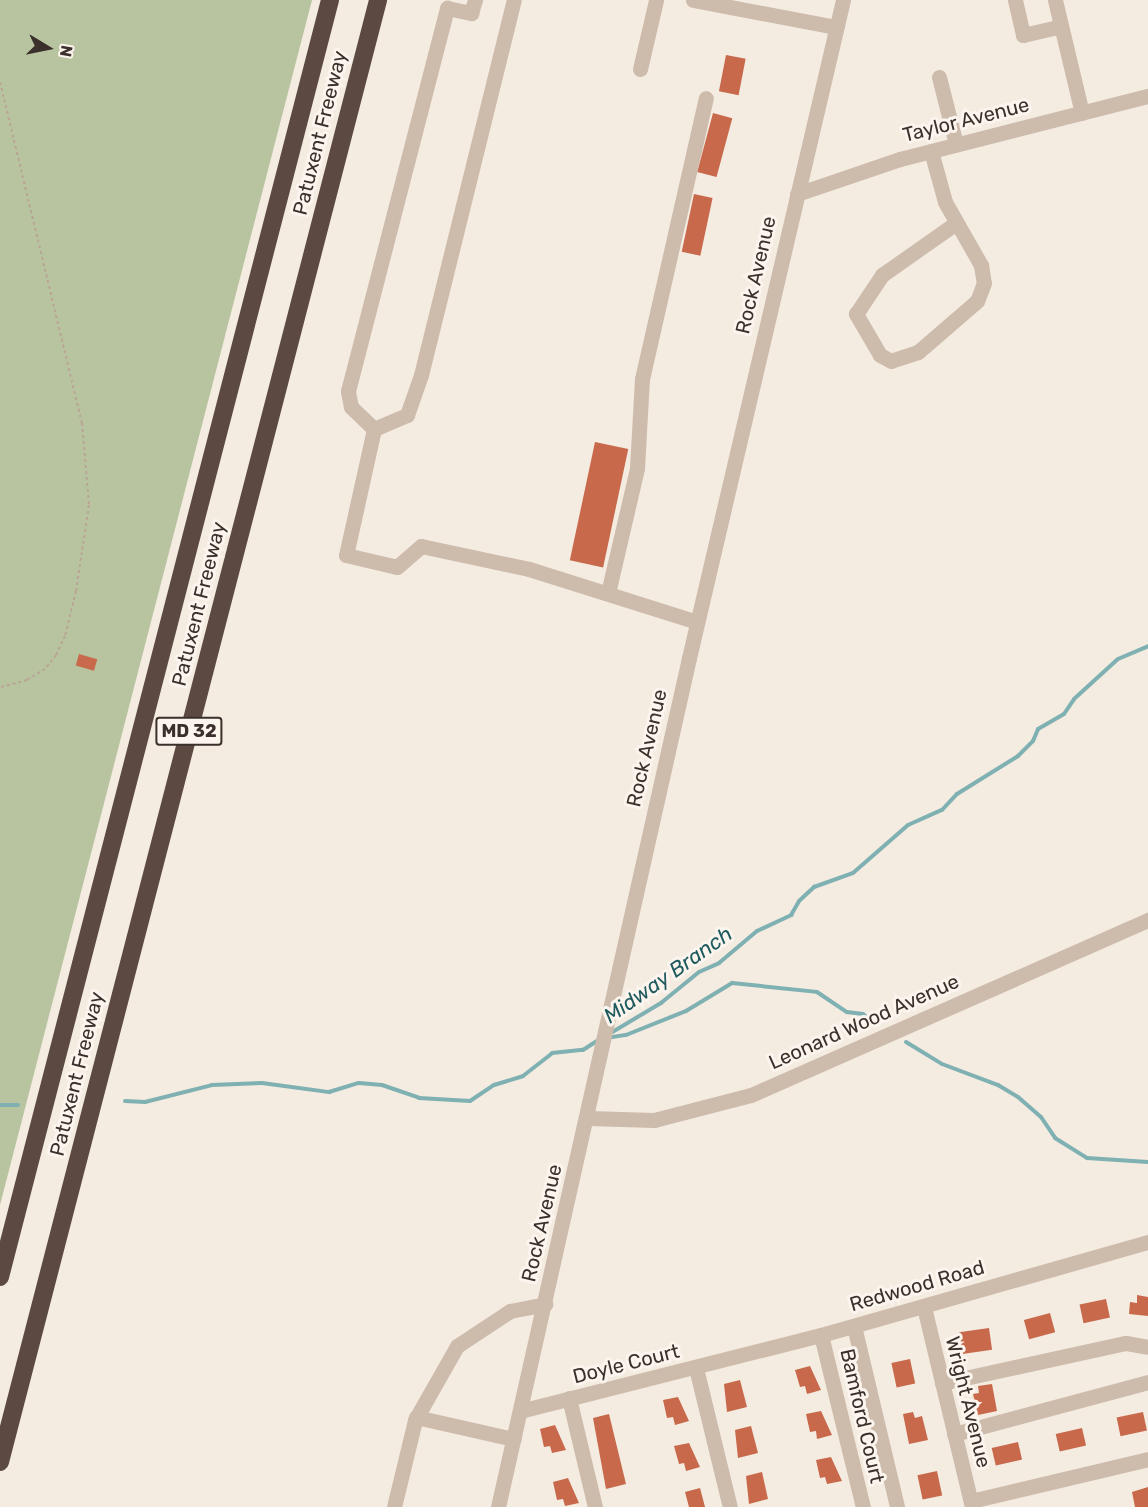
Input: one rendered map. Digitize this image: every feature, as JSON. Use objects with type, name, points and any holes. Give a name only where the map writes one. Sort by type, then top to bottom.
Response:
[{"type":"highway","name":"Patuxent Freeway","points":[[0,1277],[330,0]]},
{"type":"highway","name":"Patuxent Freeway","points":[[0,1462],[378,0]]},
{"type":"street","points":[[374,429],[351,407],[348,391],[447,8],[471,13],[475,0]]},
{"type":"street","points":[[374,429],[407,415],[514,0]]},
{"type":"street","points":[[640,69],[656,0]]},
{"type":"street","points":[[693,0],[754,5],[836,27]]},
{"type":"street","name":"Rock Avenue","points":[[498,1507],[514,1439],[527,1409],[545,1304],[697,622],[843,0]]},
{"type":"street","points":[[1016,0],[1023,35],[1061,26]]},
{"type":"street","points":[[1055,0],[1082,112]]},
{"type":"street","points":[[939,78],[956,144]]},
{"type":"street","name":"Taylor Avenue","points":[[797,194],[850,173],[1148,96]]},
{"type":"street","points":[[608,594],[638,468],[642,379],[706,98]]},
{"type":"street","points":[[931,151],[945,202],[981,265],[984,283],[977,301],[918,352],[891,361],[880,356],[856,314],[864,297],[882,275],[956,223]]},
{"type":"street","points":[[374,429],[346,555],[397,567],[421,546],[528,569],[697,622]]},
{"type":"street","name":"Leonard Wood Avenue","points":[[587,1118],[654,1120],[751,1095],[1148,920]]},
{"type":"street","name":"Redwood Road","points":[[696,1368],[1146,1245]]},
{"type":"street","points":[[394,1507],[416,1417],[457,1346],[510,1311],[545,1304]]},
{"type":"street","name":"Wright Avenue","points":[[924,1307],[971,1504]]},
{"type":"street","points":[[854,1326],[897,1507]]},
{"type":"street","name":"Bamford Court","points":[[821,1335],[862,1507]]},
{"type":"street","points":[[942,1383],[1126,1343],[1148,1347]]},
{"type":"street","name":"Doyle Court","points":[[595,1507],[569,1398],[696,1368],[729,1507]]},
{"type":"street","points":[[954,1434],[1148,1382]]},
{"type":"street","points":[[527,1409],[569,1398]]},
{"type":"street","points":[[416,1417],[514,1439]]},
{"type":"street","points":[[971,1504],[1148,1459]]},
{"type":"path","points":[[0,82],[82,423],[89,495],[81,558],[65,636],[45,669],[27,680],[0,687]]},
{"type":"green space","points":[[0,0],[312,0],[0,1205]]},
{"type":"building","points":[[726,55],[746,59],[739,95],[719,91]]},
{"type":"building","points":[[713,113],[732,118],[717,177],[697,172]]},
{"type":"building","points":[[694,194],[713,198],[700,256],[682,252]]},
{"type":"building","points":[[595,442],[628,449],[603,567],[570,560]]},
{"type":"building","points":[[79,654],[97,659],[94,671],[76,666]]},
{"type":"building","points":[[1137,1295],[1148,1297],[1148,1316],[1129,1314],[1130,1302],[1137,1303]]},
{"type":"building","points":[[1106,1299],[1110,1318],[1084,1323],[1080,1305]]},
{"type":"building","points":[[1050,1313],[1055,1332],[1029,1339],[1024,1320]]},
{"type":"building","points":[[989,1328],[992,1350],[962,1354],[959,1332]]},
{"type":"building","points":[[910,1359],[915,1383],[897,1387],[891,1363]]},
{"type":"building","points":[[810,1366],[821,1390],[807,1394],[805,1386],[800,1387],[795,1370]]},
{"type":"building","points":[[740,1380],[747,1407],[727,1412],[724,1384]]},
{"type":"building","points":[[992,1384],[997,1411],[978,1415],[973,1394],[979,1393],[978,1386]]},
{"type":"building","points":[[678,1397],[689,1421],[675,1425],[673,1417],[667,1418],[663,1400]]},
{"type":"building","points":[[821,1411],[832,1435],[817,1439],[816,1431],[810,1432],[806,1414]]},
{"type":"building","points":[[913,1412],[915,1418],[922,1416],[928,1440],[909,1444],[903,1414]]},
{"type":"building","points":[[1143,1412],[1147,1431],[1121,1436],[1117,1418]]},
{"type":"building","points":[[609,1414],[626,1484],[606,1489],[593,1418]]},
{"type":"building","points":[[555,1425],[566,1450],[552,1453],[550,1446],[544,1447],[540,1429]]},
{"type":"building","points":[[751,1426],[758,1453],[738,1458],[735,1430]]},
{"type":"building","points":[[1082,1428],[1086,1446],[1060,1452],[1056,1434]]},
{"type":"building","points":[[1018,1442],[1022,1460],[996,1466],[992,1448]]},
{"type":"building","points":[[689,1443],[700,1467],[686,1471],[684,1463],[679,1464],[674,1446]]},
{"type":"building","points":[[831,1457],[842,1481],[827,1484],[825,1477],[820,1478],[816,1460]]},
{"type":"building","points":[[937,1471],[942,1495],[923,1500],[917,1475]]},
{"type":"building","points":[[762,1472],[768,1499],[749,1504],[746,1476]]},
{"type":"building","points":[[568,1478],[579,1503],[565,1506],[563,1499],[557,1500],[553,1482]]},
{"type":"building","points":[[1148,1487],[1148,1507],[1135,1507],[1132,1492]]},
{"type":"building","points":[[700,1488],[705,1507],[689,1507],[685,1492]]},
{"type":"waterway","name":"Midway Branch","points":[[609,1034],[661,1003],[699,972],[719,963],[757,931],[791,915],[799,901],[814,887],[853,873],[908,825],[942,810],[957,794],[1018,756],[1033,741],[1038,729],[1064,714],[1074,699],[1118,659],[1148,646]]},
{"type":"waterway","points":[[606,1038],[626,1035],[686,1011],[732,983],[817,992],[847,1012],[863,1014],[875,1024]]},
{"type":"waterway","name":"Midway Branch","points":[[125,1101],[145,1102],[212,1085],[262,1083],[329,1092],[359,1083],[382,1085],[419,1098],[470,1101],[494,1085],[523,1076],[552,1053],[583,1050],[597,1041]]},
{"type":"waterway","points":[[906,1042],[942,1064],[998,1085],[1018,1097],[1041,1117],[1055,1138],[1087,1158],[1148,1162]]},
{"type":"waterway","name":"Midway Branch","points":[[0,1105],[18,1105]]}]
